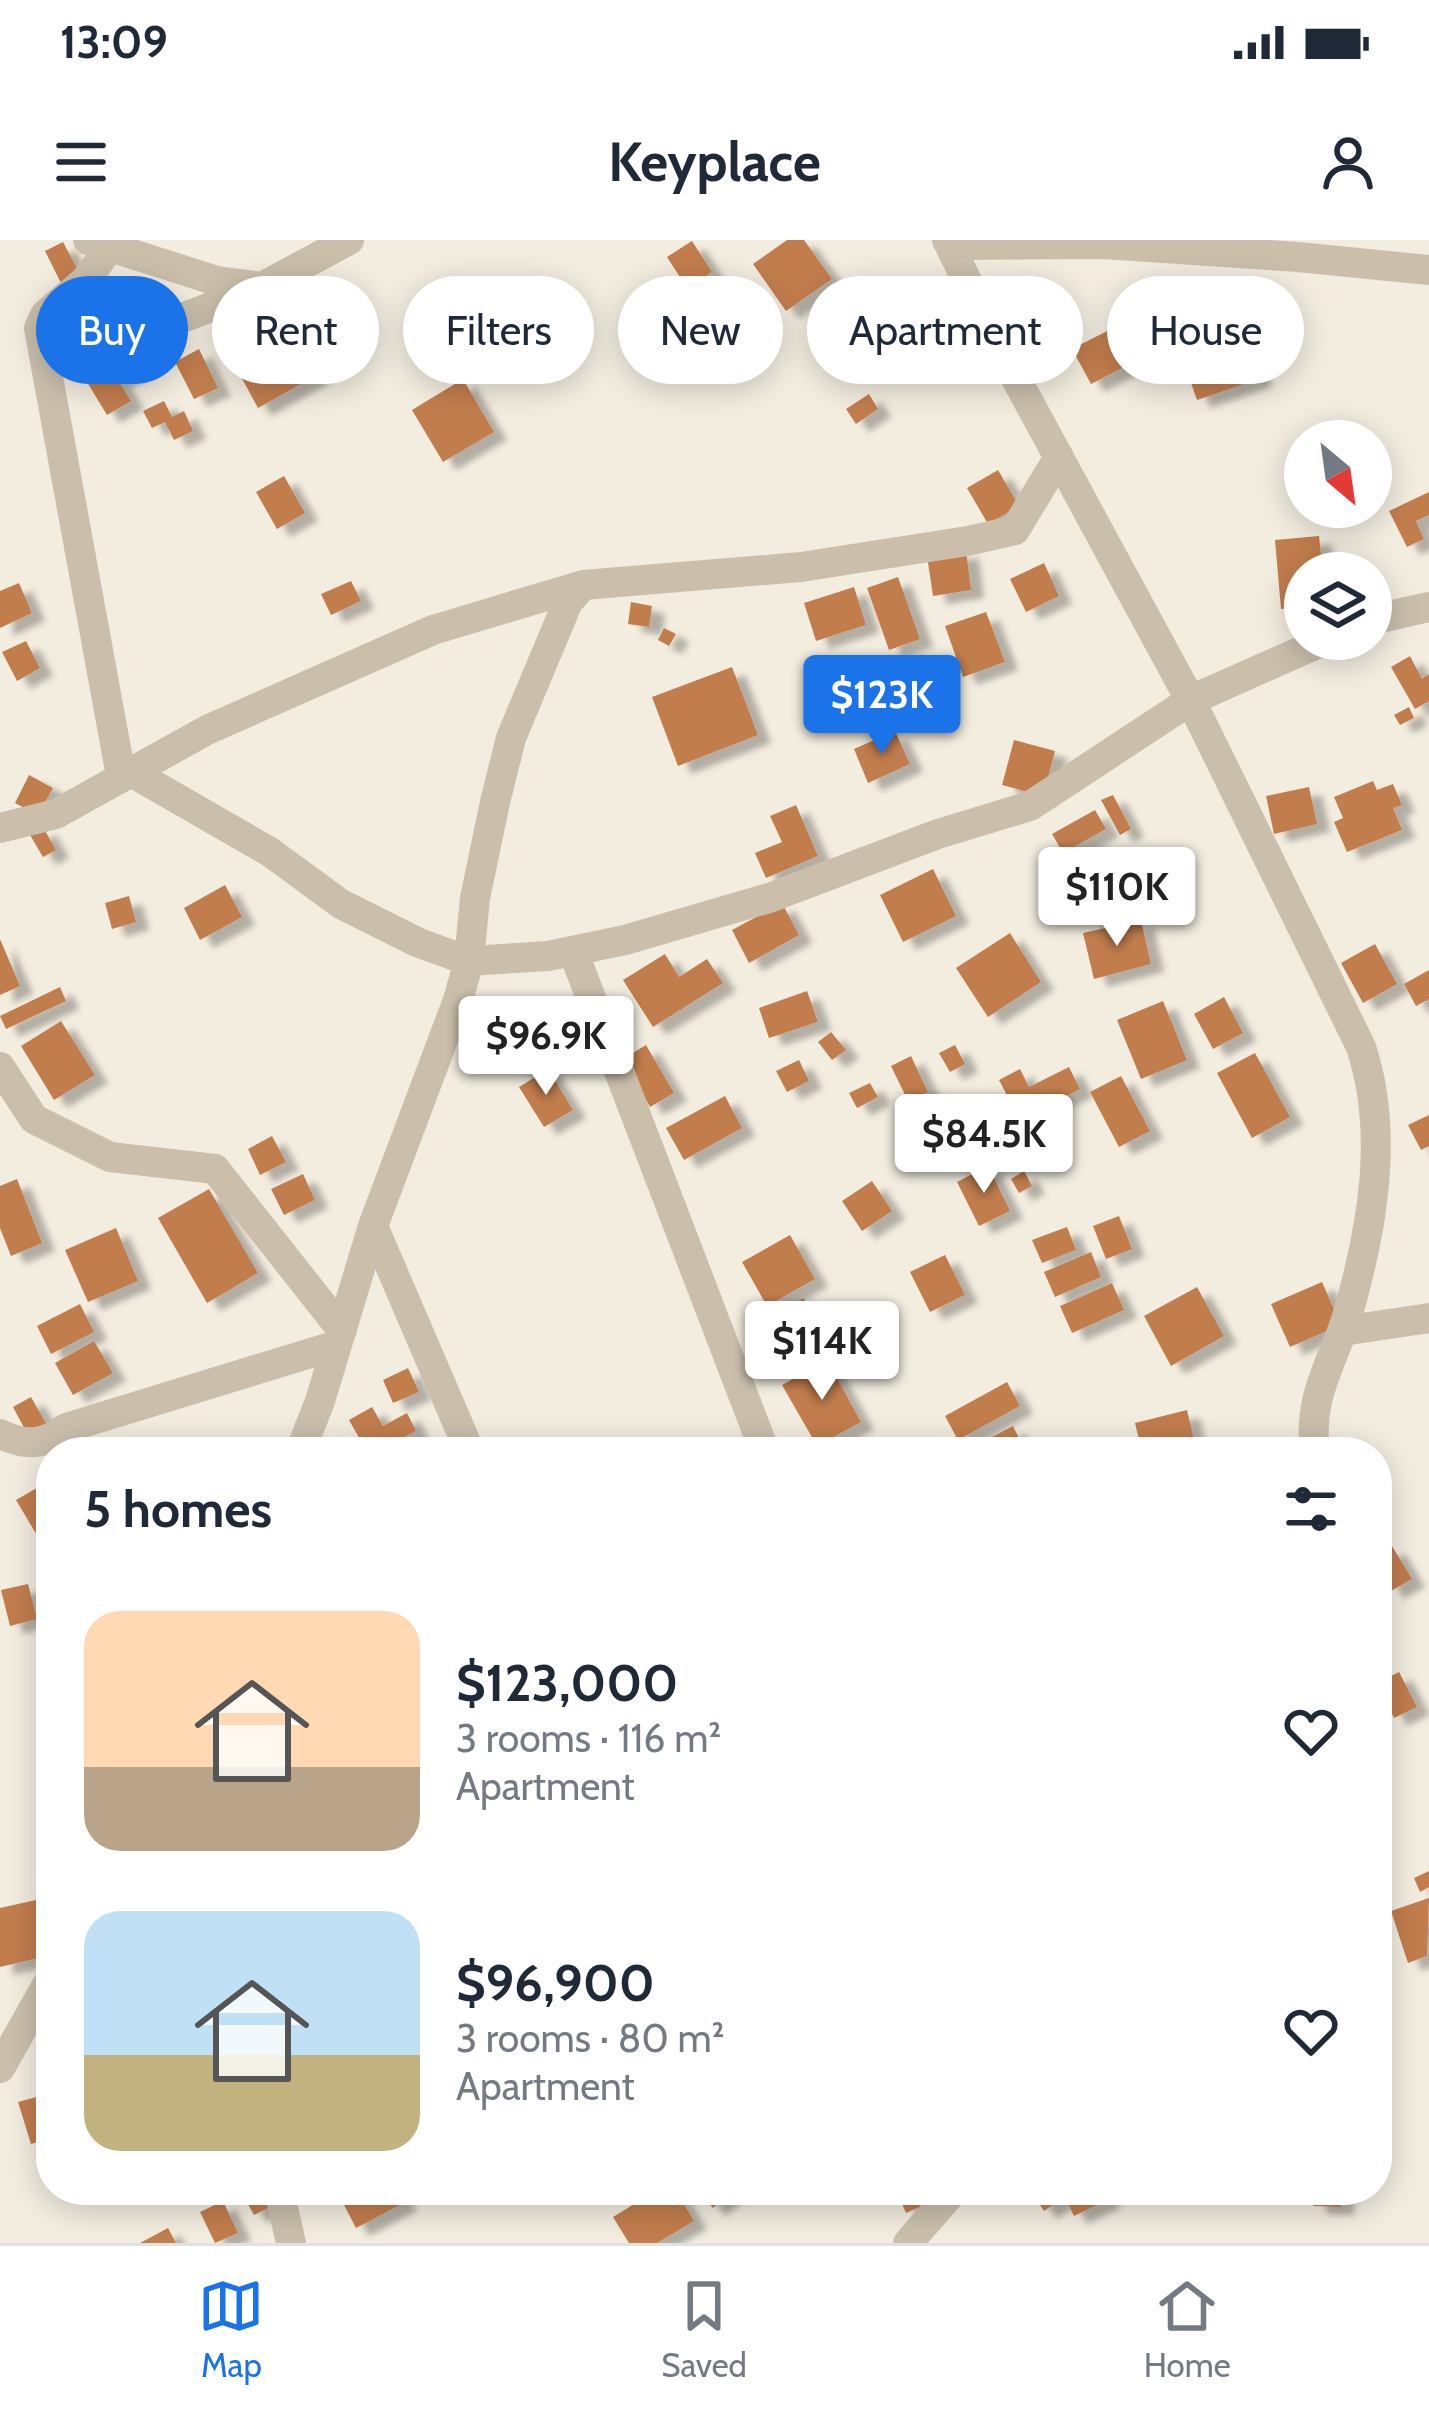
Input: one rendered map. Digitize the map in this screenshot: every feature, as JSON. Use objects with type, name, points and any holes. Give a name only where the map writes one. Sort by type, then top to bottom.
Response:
[{"type":"street","points":[[282,276],[349,240]]},
{"type":"street","points":[[1315,1437],[1314,1402],[1342,1331],[1367,1232],[1378,1113],[1372,1083],[1360,1047],[1191,700],[979,308],[950,242],[1102,244],[1298,256],[1429,271]]},
{"type":"street","points":[[212,279],[104,243],[86,280],[45,315],[39,328],[119,765],[270,852],[341,904],[418,943],[470,961],[573,951],[770,898],[938,834],[1030,806],[1191,700],[1284,659]]},
{"type":"street","points":[[0,829],[56,814],[206,730],[433,630],[583,585],[801,567],[1015,530],[1059,457]]},
{"type":"street","points":[[305,1437],[374,1226],[470,961],[476,898],[511,738],[568,602],[583,585]]},
{"type":"street","points":[[1392,615],[1429,607]]},
{"type":"street","points":[[573,951],[759,1437]]},
{"type":"street","points":[[0,1067],[34,1119],[110,1157],[215,1169],[339,1337]]},
{"type":"street","points":[[374,1226],[464,1437]]},
{"type":"street","points":[[1342,1331],[1429,1318]]},
{"type":"street","points":[[55,1437],[66,1428],[339,1337]]},
{"type":"street","points":[[0,1434],[21,1444],[36,1442]]},
{"type":"street","points":[[0,2068],[36,2010]]},
{"type":"street","points":[[283,2205],[292,2243]]},
{"type":"street","points":[[908,2243],[941,2205]]},
{"type":"building","points":[[787,240],[804,240],[830,276],[807,276],[807,296],[786,311],[783,276],[761,276],[753,264]]},
{"type":"building","points":[[692,241],[712,272],[679,276],[667,257]]},
{"type":"building","points":[[63,242],[81,276],[58,276],[45,251]]},
{"type":"building","points":[[1107,331],[1107,376],[1091,384],[1083,369],[1083,343]]},
{"type":"building","points":[[199,349],[212,384],[218,388],[194,399],[186,384],[188,355]]},
{"type":"building","points":[[88,384],[120,384],[131,401],[107,415]]},
{"type":"building","points":[[245,384],[301,384],[258,408]]},
{"type":"building","points":[[455,384],[466,384],[494,432],[443,462],[412,410]]},
{"type":"building","points":[[1191,384],[1244,384],[1197,400]]},
{"type":"building","points":[[869,394],[878,409],[856,424],[846,409]]},
{"type":"building","points":[[164,401],[172,417],[184,411],[193,431],[174,440],[165,422],[152,428],[143,411]]},
{"type":"building","points":[[998,470],[1019,506],[988,524],[967,488]]},
{"type":"building","points":[[284,476],[305,513],[277,529],[256,492]]},
{"type":"building","points":[[1429,492],[1429,515],[1416,521],[1424,539],[1407,547],[1392,510]]},
{"type":"building","points":[[1319,536],[1321,552],[1284,552],[1284,609],[1281,609],[1275,540]]},
{"type":"building","points":[[966,550],[971,590],[933,596],[927,556]]},
{"type":"building","points":[[1044,563],[1059,596],[1026,612],[1010,579]]},
{"type":"building","points":[[898,577],[920,639],[889,650],[867,588]]},
{"type":"building","points":[[351,581],[361,601],[331,615],[321,594]]},
{"type":"building","points":[[19,583],[32,613],[0,628],[0,591]]},
{"type":"building","points":[[854,587],[866,625],[816,641],[804,603]]},
{"type":"building","points":[[631,602],[652,606],[649,627],[628,624]]},
{"type":"building","points":[[986,612],[1005,662],[963,677],[945,626]]},
{"type":"building","points":[[664,628],[676,634],[669,646],[658,640]]},
{"type":"building","points":[[26,641],[40,668],[17,681],[2,652]]},
{"type":"building","points":[[1410,656],[1422,679],[1429,674],[1429,701],[1415,709],[1391,667]]},
{"type":"building","points":[[732,667],[758,735],[678,766],[652,697]]},
{"type":"building","points":[[932,670],[933,704],[908,704],[907,671]]},
{"type":"building","points":[[1409,707],[1414,718],[1400,725],[1394,715]]},
{"type":"building","points":[[895,731],[910,764],[868,783],[854,749]]},
{"type":"building","points":[[1014,740],[1055,751],[1043,796],[1002,785]]},
{"type":"building","points":[[29,775],[53,788],[38,815],[15,803]]},
{"type":"building","points":[[1373,781],[1377,790],[1393,784],[1402,805],[1393,808],[1402,830],[1347,852],[1334,822],[1343,818],[1334,797]]},
{"type":"building","points":[[1309,787],[1317,824],[1274,834],[1266,796]]},
{"type":"building","points":[[1113,795],[1131,829],[1120,835],[1101,800]]},
{"type":"building","points":[[796,805],[818,856],[766,878],[755,853],[782,842],[770,816]]},
{"type":"building","points":[[1095,810],[1106,829],[1063,853],[1052,834]]},
{"type":"building","points":[[43,827],[56,850],[43,857],[30,835]]},
{"type":"building","points":[[933,869],[956,916],[903,942],[880,895]]},
{"type":"building","points":[[225,885],[242,917],[200,940],[184,908]]},
{"type":"building","points":[[129,896],[136,922],[112,929],[105,903]]},
{"type":"building","points":[[782,903],[799,935],[749,963],[732,930]]},
{"type":"building","points":[[1141,920],[1151,964],[1094,979],[1083,933]]},
{"type":"building","points":[[1010,933],[1041,982],[988,1017],[956,968]]},
{"type":"building","points":[[0,939],[20,986],[0,995]]},
{"type":"building","points":[[1375,944],[1397,984],[1363,1003],[1341,963]]},
{"type":"building","points":[[665,954],[679,977],[707,959],[723,983],[653,1027],[623,980]]},
{"type":"building","points":[[1429,970],[1429,999],[1416,1006],[1404,984]]},
{"type":"building","points":[[60,987],[66,1001],[6,1029],[0,1016]]},
{"type":"building","points":[[807,991],[818,1022],[769,1038],[759,1008]]},
{"type":"building","points":[[1224,997],[1243,1033],[1213,1049],[1194,1014]]},
{"type":"building","points":[[1163,1001],[1187,1060],[1141,1079],[1117,1020]]},
{"type":"building","points":[[61,1021],[95,1075],[54,1100],[21,1046]]},
{"type":"building","points":[[831,1032],[846,1050],[832,1060],[818,1042]]},
{"type":"building","points":[[646,1045],[674,1093],[650,1107],[623,1059]]},
{"type":"building","points":[[955,1045],[965,1064],[950,1072],[939,1053]]},
{"type":"building","points":[[1255,1053],[1290,1117],[1252,1138],[1217,1073]]},
{"type":"building","points":[[911,1056],[928,1092],[908,1101],[891,1066]]},
{"type":"building","points":[[799,1060],[809,1081],[787,1092],[776,1071]]},
{"type":"building","points":[[1069,1067],[1080,1089],[1020,1120],[999,1080],[1020,1069],[1029,1087]]},
{"type":"building","points":[[548,1069],[573,1110],[544,1127],[519,1087]]},
{"type":"building","points":[[1121,1076],[1150,1131],[1119,1147],[1090,1092]]},
{"type":"building","points":[[870,1083],[878,1097],[857,1108],[849,1093]]},
{"type":"building","points":[[725,1096],[742,1128],[684,1160],[666,1128]]},
{"type":"building","points":[[1429,1115],[1429,1146],[1421,1150],[1408,1125]]},
{"type":"building","points":[[272,1136],[286,1162],[260,1175],[248,1149]]},
{"type":"building","points":[[988,1166],[1010,1211],[979,1226],[957,1182]]},
{"type":"building","points":[[1024,1171],[1032,1186],[1019,1193],[1011,1179]]},
{"type":"building","points":[[303,1174],[315,1200],[284,1215],[271,1189]]},
{"type":"building","points":[[17,1179],[42,1243],[11,1256],[0,1228],[0,1186]]},
{"type":"building","points":[[872,1181],[892,1211],[862,1231],[842,1201]]},
{"type":"building","points":[[209,1189],[258,1273],[207,1303],[158,1218]]},
{"type":"building","points":[[1119,1216],[1132,1249],[1106,1259],[1093,1226]]},
{"type":"building","points":[[1067,1227],[1076,1250],[1042,1263],[1032,1240]]},
{"type":"building","points":[[116,1228],[138,1281],[88,1302],[65,1250]]},
{"type":"building","points":[[790,1235],[815,1279],[767,1306],[742,1262]]},
{"type":"building","points":[[1091,1252],[1101,1277],[1055,1297],[1044,1272]]},
{"type":"building","points":[[945,1255],[965,1295],[930,1312],[910,1272]]},
{"type":"building","points":[[1322,1282],[1341,1325],[1290,1347],[1271,1304]]},
{"type":"building","points":[[1112,1283],[1124,1310],[1072,1333],[1060,1306]]},
{"type":"building","points":[[1197,1287],[1224,1336],[1171,1366],[1144,1316]]},
{"type":"building","points":[[804,1298],[823,1340],[784,1357],[766,1315]]},
{"type":"building","points":[[80,1304],[94,1332],[51,1354],[37,1326]]},
{"type":"building","points":[[94,1341],[113,1373],[73,1395],[55,1363]]},
{"type":"building","points":[[827,1360],[861,1422],[834,1437],[812,1437],[782,1385]]},
{"type":"building","points":[[408,1368],[419,1392],[393,1403],[383,1380]]},
{"type":"building","points":[[1007,1382],[1020,1406],[963,1437],[956,1437],[945,1416]]},
{"type":"building","points":[[31,1397],[48,1427],[29,1437],[13,1407]]},
{"type":"building","points":[[372,1407],[383,1426],[407,1413],[416,1431],[405,1437],[359,1437],[349,1420]]},
{"type":"building","points":[[1187,1410],[1193,1437],[1138,1437],[1135,1423]]},
{"type":"building","points":[[1013,1426],[1018,1437],[992,1437]]},
{"type":"building","points":[[36,1489],[36,1534],[16,1500]]},
{"type":"building","points":[[1392,1546],[1412,1579],[1392,1590]]},
{"type":"building","points":[[28,1584],[36,1619],[10,1626],[1,1590]]},
{"type":"building","points":[[1399,1672],[1417,1707],[1394,1718],[1392,1714],[1392,1676]]},
{"type":"building","points":[[1429,1871],[1429,1887],[1420,1892],[1414,1878]]},
{"type":"building","points":[[1429,1898],[1427,1956],[1408,1963],[1392,1911]]},
{"type":"building","points":[[36,1900],[36,1959],[0,1967],[0,1908]]},
{"type":"building","points":[[36,2097],[36,2142],[31,2144],[18,2102]]},
{"type":"building","points":[[225,2205],[238,2233],[215,2243],[200,2212]]},
{"type":"building","points":[[248,2205],[274,2205],[254,2215]]},
{"type":"building","points":[[344,2205],[400,2205],[356,2228]]},
{"type":"building","points":[[633,2205],[684,2205],[694,2221],[657,2243],[629,2243],[613,2217]]},
{"type":"building","points":[[1068,2205],[1097,2205],[1074,2216]]},
{"type":"building","points":[[168,2228],[176,2243],[140,2243]]}]
